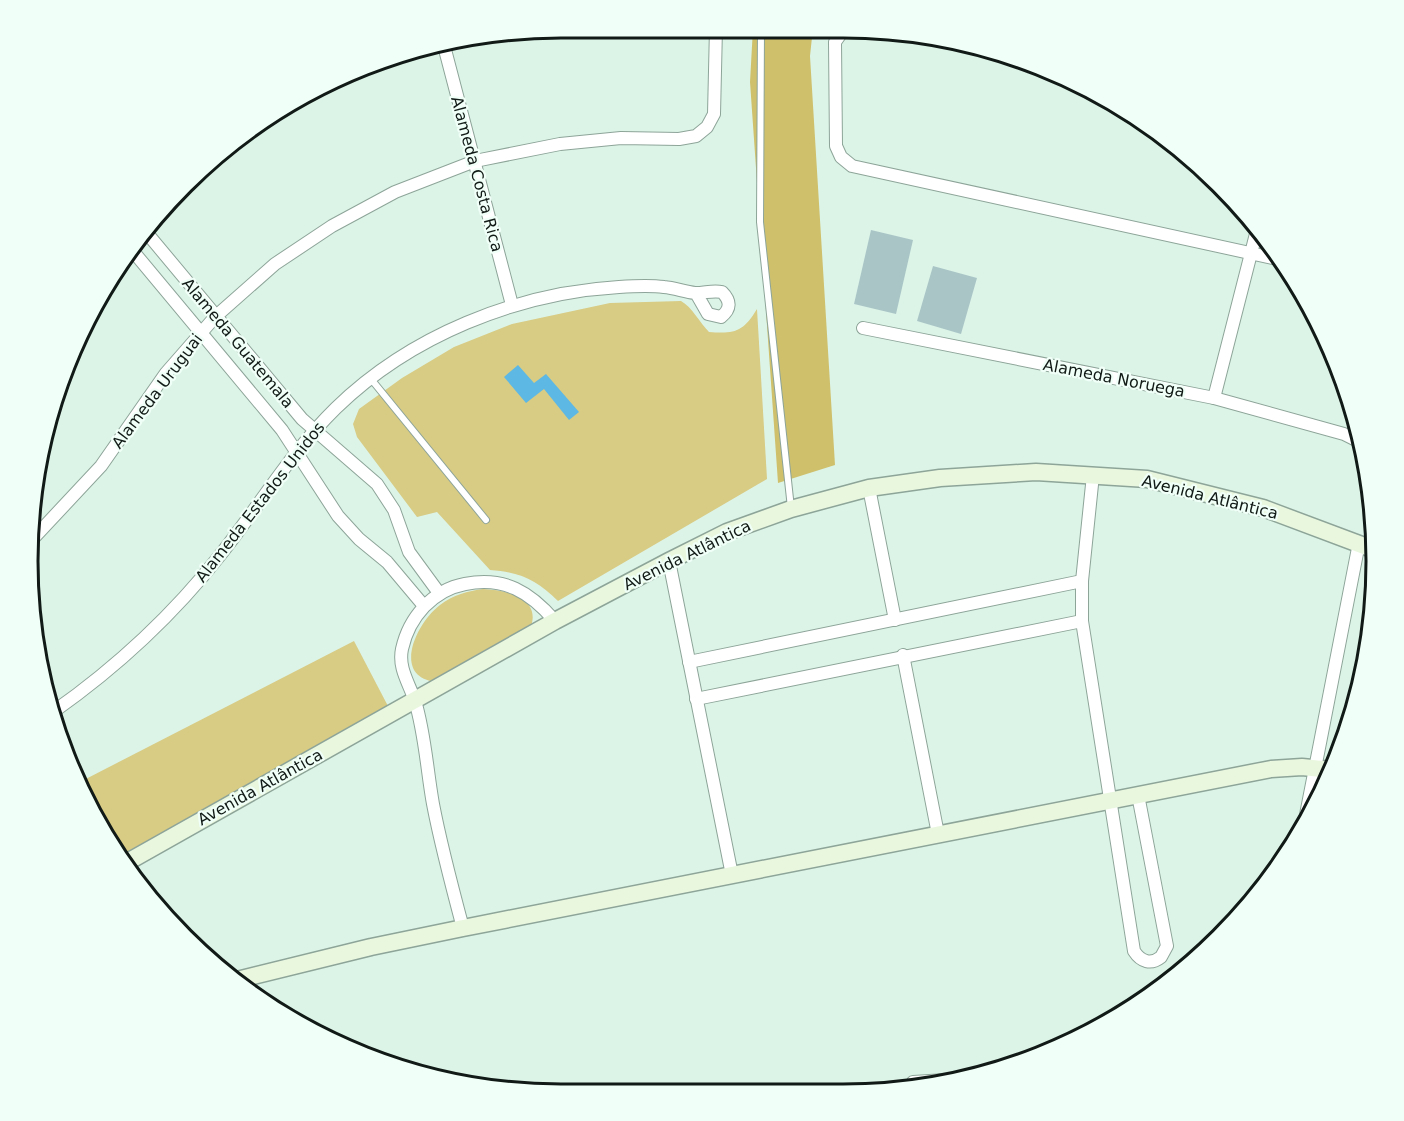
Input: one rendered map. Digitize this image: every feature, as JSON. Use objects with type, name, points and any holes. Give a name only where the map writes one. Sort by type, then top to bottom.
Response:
[{"type":"street","name":"Alameda Uruguai","points":[[39,533],[101,466],[166,373],[215,317],[275,264],[332,226],[395,192],[475,161],[560,144],[621,138],[679,139],[696,136],[707,127],[714,114],[716,38]]},
{"type":"street","points":[[838,38],[835,42],[836,146],[841,157],[852,166],[1268,256]]},
{"type":"street","name":"Alameda Costa Rica","points":[[445,51],[512,305]]},
{"type":"street","name":"Alameda Guatemala","points":[[150,237],[215,317],[315,431],[377,484],[394,510],[409,552],[439,593]]},
{"type":"street","points":[[1214,398],[1255,238]]},
{"type":"street","name":"Alameda Guatemala","points":[[136,255],[296,452],[338,516],[359,539],[387,562],[424,606]]},
{"type":"street","name":"Alameda Estados Unidos","points":[[59,709],[97,682],[167,618],[222,554],[296,452],[336,408],[371,379],[415,349],[462,325],[512,305],[569,293],[618,287],[664,287],[696,293]]},
{"type":"street","name":"Alameda Noruega","points":[[863,328],[1214,398],[1352,438]]},
{"type":"street","name":"Avenida Atlântica","points":[[132,859],[555,621],[669,561],[728,532],[791,509],[869,488],[951,477],[1036,472],[1147,479],[1251,505],[1366,546]]},
{"type":"street","points":[[1093,474],[1082,581],[1082,621],[1134,951],[1143,961],[1156,961],[1165,953],[1167,946],[1138,795]]},
{"type":"street","points":[[869,488],[896,620]]},
{"type":"street","points":[[1324,767],[1359,543]]},
{"type":"street","points":[[669,561],[732,875]]},
{"type":"street","points":[[463,928],[440,837],[414,700],[402,669],[402,650],[410,627],[424,606],[439,593],[462,584],[483,580],[507,584],[526,592],[555,621]]},
{"type":"street","points":[[689,662],[1082,581]]},
{"type":"street","points":[[696,699],[903,655],[1082,621]]},
{"type":"street","points":[[903,655],[938,834]]},
{"type":"street","points":[[246,978],[371,947],[463,928],[1271,769],[1324,768]]},
{"type":"lane","points":[[761,38],[760,222],[791,509]]},
{"type":"lane","points":[[371,379],[486,520]]},
{"type":"shaded area","points":[[752,38],[812,38],[810,56],[835,465],[778,483],[750,82]]},
{"type":"shaded area","points":[[681,301],[689,307],[709,332],[738,330],[747,323],[757,309],[767,479],[558,601],[527,578],[490,570],[437,512],[417,517],[357,437],[353,424],[359,409],[402,378],[454,347],[512,324],[610,303]]},
{"type":"shaded area","points":[[483,589],[502,591],[527,603],[533,618],[530,629],[440,682],[425,679],[415,672],[411,662],[412,650],[422,625],[431,614],[450,599]]},
{"type":"shaded area","points":[[354,641],[389,708],[129,855],[85,779]]},
{"type":"water","points":[[518,365],[534,383],[546,374],[579,412],[569,420],[544,389],[526,403],[504,377]]},
{"type":"building","points":[[871,230],[913,240],[896,314],[854,304]]},
{"type":"building","points":[[933,266],[977,278],[961,334],[917,321]]}]
